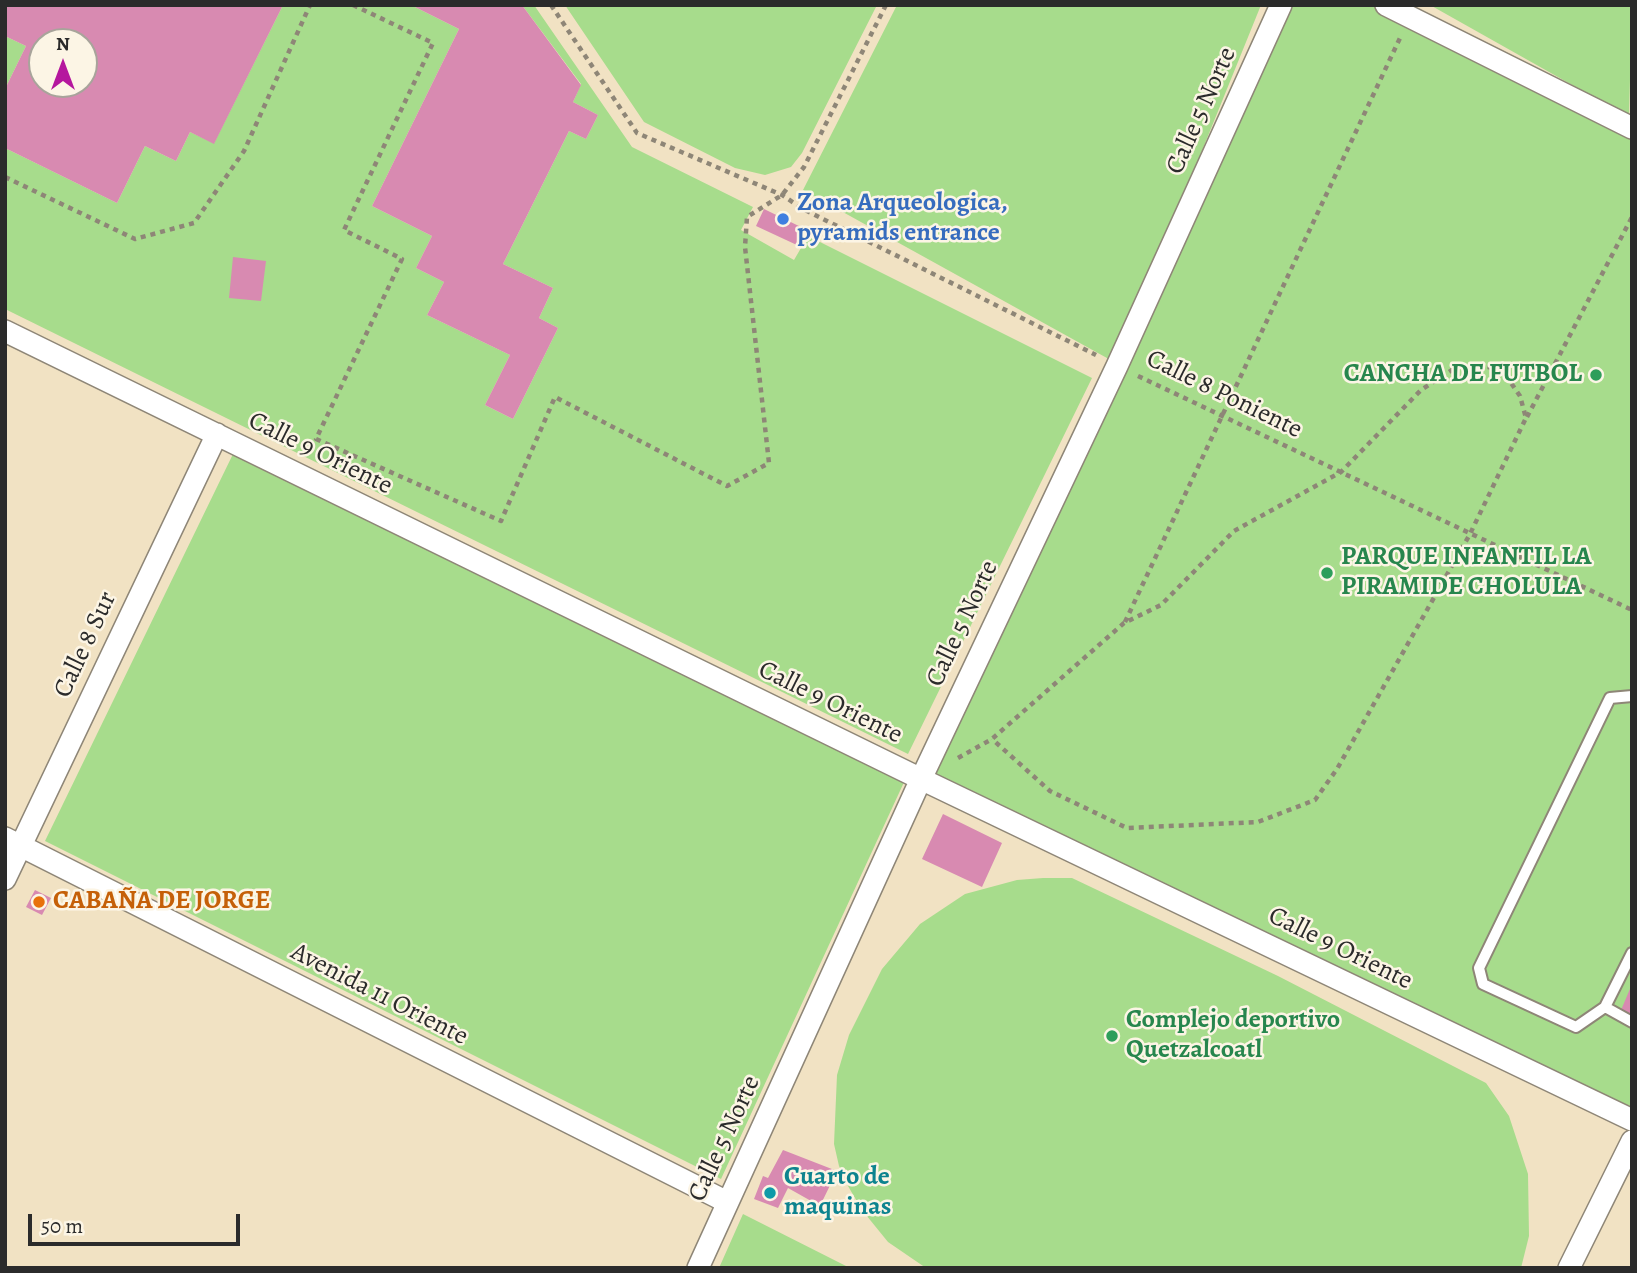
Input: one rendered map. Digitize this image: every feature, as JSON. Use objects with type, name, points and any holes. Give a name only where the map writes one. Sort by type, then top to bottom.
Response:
[{"type":"street","name":"Calle 5 Norte","points":[[698,1268],[921,779],[1117,366],[1281,5]]},
{"type":"street","points":[[1386,5],[1627,122]]},
{"type":"street","name":"Calle 9 Oriente","points":[[5,331],[921,779],[1632,1120]]},
{"type":"street","name":"Calle 8 Sur","points":[[5,879],[13,842],[217,434]]},
{"type":"street","name":"Avenida 11 Oriente","points":[[13,842],[727,1202]]},
{"type":"street","points":[[1569,1268],[1632,1141]]},
{"type":"lane","points":[[1632,696],[1610,698],[1479,968],[1483,984],[1576,1027],[1605,1007],[1632,953]]},
{"type":"lane","points":[[1605,1007],[1632,1022]]},
{"type":"path","points":[[5,177],[135,239],[194,223],[244,151],[310,5]]},
{"type":"path","points":[[353,5],[433,43],[344,230],[402,259],[316,439],[501,521],[555,397],[727,486],[769,463],[745,247],[747,217],[782,195],[804,167],[886,5]]},
{"type":"path","name":"Calle 8 Poniente","points":[[551,5],[637,133],[782,195],[803,209],[1117,366],[1632,610]]},
{"type":"path","points":[[1124,623],[1409,17]]},
{"type":"path","points":[[992,738],[1050,790],[1126,828],[1258,822],[1315,800],[1337,769],[1471,534],[1526,418],[1632,217]]},
{"type":"path","points":[[956,759],[992,738],[1124,623],[1161,605],[1234,531],[1341,472],[1421,390],[1458,366],[1489,367],[1509,380],[1520,396],[1526,418]]},
{"type":"green space","points":[[283,5],[411,5],[459,29],[372,206],[432,236],[416,268],[444,282],[427,315],[510,355],[485,405],[513,419],[558,328],[539,318],[553,288],[503,264],[569,131],[586,139],[598,115],[573,102],[581,84],[522,5],[534,5],[632,147],[753,207],[741,230],[794,260],[808,236],[1092,378],[908,754],[5,309],[5,148],[117,203],[145,146],[176,161],[190,132],[214,143]]},
{"type":"green space","points":[[565,5],[877,5],[802,153],[791,167],[765,175],[735,168],[644,122]]},
{"type":"green space","points":[[897,5],[1261,5],[1116,363],[803,190]]},
{"type":"green space","name":"PARQUE INFANTIL LA PIRAMIDE CHOLULA","points":[[1290,5],[1372,5],[1632,139],[1632,1112],[926,777]]},
{"type":"green space","points":[[1430,5],[1632,5],[1629,117]]},
{"type":"green space","points":[[5,36],[26,46],[5,89]]},
{"type":"green space","points":[[233,454],[905,780],[721,1179],[45,841]]},
{"type":"green space","name":"Complejo deportivo Quetzalcoatl","points":[[1072,878],[1278,976],[1486,1083],[1509,1116],[1528,1174],[1529,1236],[1521,1268],[926,1268],[888,1242],[862,1210],[848,1186],[839,1166],[834,1144],[837,1075],[849,1035],[882,969],[920,924],[965,894],[1017,880]]},
{"type":"green space","points":[[743,1214],[850,1268],[719,1268]]},
{"type":"building","points":[[5,5],[283,5],[214,144],[190,132],[176,161],[145,146],[117,203],[5,148],[5,89],[26,46],[5,36]]},
{"type":"building","points":[[411,5],[522,5],[581,85],[573,102],[598,115],[586,139],[569,131],[503,264],[553,288],[539,318],[558,328],[513,419],[485,405],[510,355],[427,315],[444,282],[416,268],[432,236],[372,206],[459,29]]},
{"type":"building","points":[[764,209],[807,230],[799,246],[756,226]]},
{"type":"building","points":[[233,257],[266,261],[261,301],[229,298]]},
{"type":"building","points":[[943,814],[1002,843],[982,887],[922,859]]},
{"type":"building","name":"CABAÑA DE JORGE","points":[[35,890],[51,898],[42,915],[26,907]]},
{"type":"building","points":[[1632,984],[1632,1021],[1619,1015]]},
{"type":"building","points":[[783,1150],[837,1171],[820,1206],[788,1188],[778,1208],[754,1199],[763,1176],[768,1178]]},
{"type":"place","name":"Zona Arqueologica, pyramids entrance","points":[[783,219]]},
{"type":"place","name":"CANCHA DE FUTBOL","points":[[1596,375]]},
{"type":"place","name":"PARQUE INFANTIL LA PIRAMIDE CHOLULA","points":[[1327,573]]},
{"type":"place","name":"CABAÑA DE JORGE","points":[[39,902]]},
{"type":"place","name":"Complejo deportivo Quetzalcoatl","points":[[1112,1036]]},
{"type":"place","name":"Cuarto de maquinas","points":[[770,1193]]}]
